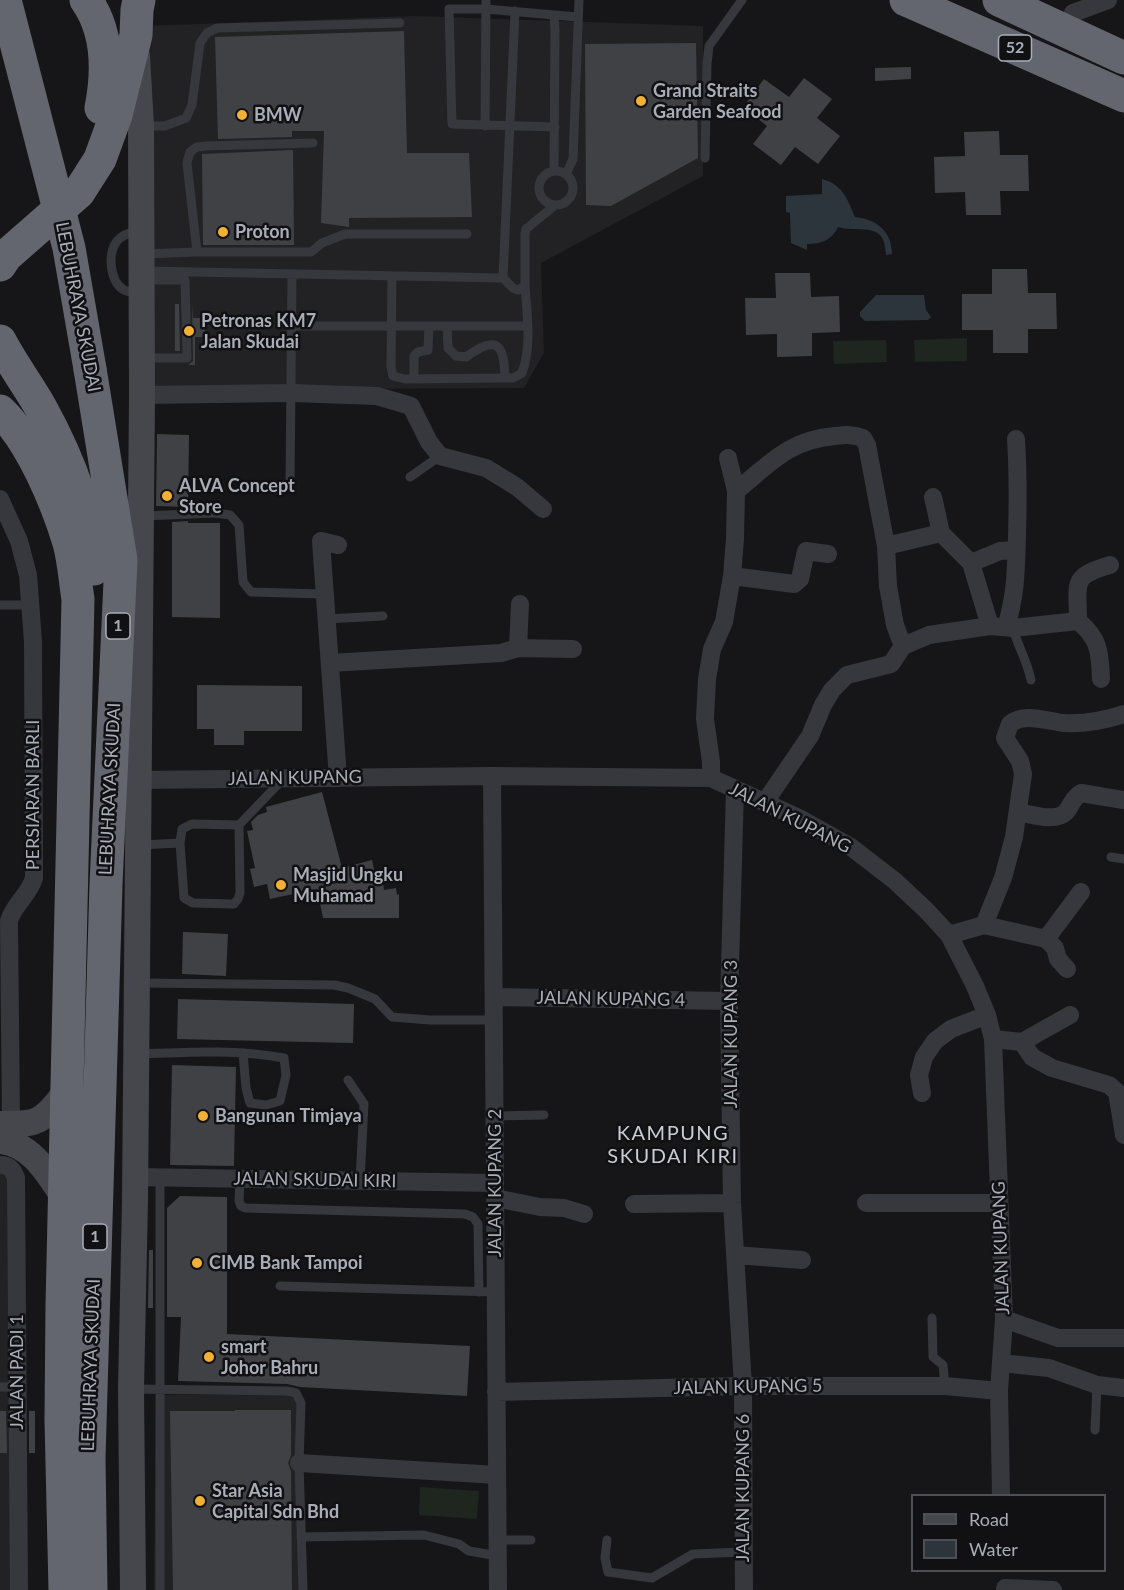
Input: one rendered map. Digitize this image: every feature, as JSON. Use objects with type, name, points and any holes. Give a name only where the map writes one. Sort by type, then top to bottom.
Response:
[{"type":"highway","name":"LEBUHRAYA SKUDAI","points":[[5,0],[69,248],[121,560],[106,884],[89,1458],[91,1590]]},
{"type":"highway","points":[[0,235],[52,193],[76,162],[97,128],[106,84],[103,40],[98,21],[86,0]]},
{"type":"highway","points":[[0,265],[6,256],[79,192],[99,159],[116,115],[136,35],[139,0]]},
{"type":"highway","name":"52","points":[[906,0],[1124,96]]},
{"type":"highway","name":"52","points":[[999,0],[1124,58]]},
{"type":"highway","points":[[1028,0],[1073,13],[1124,32]]},
{"type":"highway","points":[[0,341],[41,409],[63,454],[81,497],[93,550],[96,606],[96,845],[106,884]]},
{"type":"highway","points":[[0,367],[41,409]]},
{"type":"highway","name":"LEBUHRAYA SKUDAI","points":[[0,411],[11,422],[30,451],[58,514],[70,545],[78,599],[61,1420],[65,1590]]},
{"type":"street","points":[[1073,13],[1108,0]]},
{"type":"street","points":[[133,1590],[131,1389],[147,1177],[136,1054],[142,358],[141,126],[136,35]]},
{"type":"street","points":[[142,395],[291,393],[377,396],[411,406],[429,442],[440,456],[486,468],[517,488],[543,509]]},
{"type":"street","points":[[736,491],[768,463],[796,445],[823,437],[856,435],[862,438],[867,445],[886,546],[888,586],[895,625],[903,646]]},
{"type":"street","points":[[1003,627],[1014,602],[1018,481],[1016,439]]},
{"type":"street","points":[[711,778],[705,719],[707,679],[712,649],[724,622],[732,576],[735,538],[736,491],[728,458]]},
{"type":"street","points":[[933,497],[941,533],[971,563],[1003,627]]},
{"type":"street","name":"PERSIARAN BARLI","points":[[0,499],[19,541],[28,575],[33,642],[34,878],[31,889],[11,913],[9,921],[4,1130]]},
{"type":"street","points":[[886,546],[941,533]]},
{"type":"street","points":[[338,545],[321,541],[339,778]]},
{"type":"street","points":[[971,563],[1000,551],[1016,550]]},
{"type":"street","points":[[732,576],[794,584],[800,579],[806,551],[828,554]]},
{"type":"street","points":[[1078,621],[1078,588],[1081,578],[1088,572],[1110,565]]},
{"type":"street","points":[[518,648],[520,604]]},
{"type":"street","points":[[765,802],[792,766],[810,736],[832,690],[847,675],[891,664],[903,646],[928,635],[1078,621],[1087,628],[1097,642],[1101,679]]},
{"type":"street","points":[[330,663],[501,653],[518,648],[573,648]]},
{"type":"street","points":[[984,925],[1003,878],[1014,837],[1023,774],[1020,761],[1005,738],[1010,724],[1022,718],[1065,723],[1092,721],[1124,714]]},
{"type":"street","name":"JALAN KUPANG","points":[[138,780],[492,776],[711,778],[801,819],[851,847],[896,881],[949,936],[975,986],[987,1015],[993,1039],[1004,1319],[999,1391],[1001,1494]]},
{"type":"street","name":"JALAN KUPANG 2","points":[[492,776],[495,1191],[488,1292],[496,1392],[498,1590]]},
{"type":"street","name":"JALAN KUPANG 3","points":[[735,789],[729,1001],[732,1203],[742,1386]]},
{"type":"street","points":[[1018,812],[1054,818],[1068,810],[1072,800],[1081,794],[1124,800]]},
{"type":"street","points":[[1046,939],[1081,892]]},
{"type":"street","points":[[949,936],[984,925],[1046,939],[1055,948],[1058,959],[1067,969]]},
{"type":"street","name":"JALAN KUPANG 4","points":[[494,997],[729,1001]]},
{"type":"street","points":[[922,1093],[919,1075],[924,1057],[935,1041],[951,1029],[987,1015]]},
{"type":"street","points":[[993,1039],[1022,1042],[1070,1015]]},
{"type":"street","points":[[1022,1042],[1032,1057],[1052,1068],[1109,1085],[1117,1092],[1124,1136]]},
{"type":"street","points":[[64,1198],[37,1160],[12,1142],[4,1130],[40,1121],[66,1092]]},
{"type":"street","name":"JALAN PADI 1","points":[[0,1165],[9,1166],[16,1178],[8,1387],[19,1590]]},
{"type":"street","name":"JALAN SKUDAI KIRI","points":[[147,1177],[360,1180],[495,1191],[540,1207],[564,1208],[584,1214]]},
{"type":"street","points":[[634,1204],[732,1203]]},
{"type":"street","points":[[866,1203],[999,1203]]},
{"type":"street","points":[[735,1255],[802,1260]]},
{"type":"street","points":[[1004,1319],[1058,1338],[1124,1338]]},
{"type":"street","points":[[1001,1363],[1049,1368],[1097,1385],[1124,1388]]},
{"type":"street","name":"JALAN KUPANG 5","points":[[496,1392],[742,1386],[945,1386],[999,1391]]},
{"type":"street","name":"JALAN KUPANG 6","points":[[742,1386],[744,1590]]},
{"type":"street","points":[[299,1463],[497,1475]]},
{"type":"street","points":[[1005,1583],[1053,1590]]},
{"type":"lane","points":[[566,174],[573,159],[579,0]]},
{"type":"lane","points":[[705,158],[706,64],[709,46],[742,0]]},
{"type":"lane","points":[[555,127],[455,125],[451,121],[447,12],[452,8],[486,4],[515,11],[578,17]]},
{"type":"lane","points":[[485,126],[486,4]]},
{"type":"lane","points":[[503,278],[515,11]]},
{"type":"lane","points":[[554,15],[554,171]]},
{"type":"lane","points":[[141,126],[165,126],[186,118],[192,105],[200,43],[207,33],[217,28],[400,23]]},
{"type":"lane","points":[[197,252],[187,163],[190,152],[197,147],[206,146],[313,143]]},
{"type":"lane","points":[[392,276],[391,372],[393,376],[414,379],[513,378],[522,373],[527,358],[526,229],[554,206],[565,203],[572,195],[573,184],[566,174],[554,171],[541,180],[539,191],[544,201],[554,206]]},
{"type":"lane","points":[[141,228],[118,240],[111,257],[113,275],[117,284],[125,291],[141,275],[197,252],[311,252],[322,243],[345,234],[467,234]]},
{"type":"lane","points":[[141,275],[503,278],[518,290],[525,286]]},
{"type":"lane","points":[[290,484],[292,275]]},
{"type":"lane","points":[[142,358],[187,358],[185,280],[182,276]]},
{"type":"lane","points":[[293,326],[528,326]]},
{"type":"lane","points":[[414,379],[414,356],[415,353],[428,350],[429,326]]},
{"type":"lane","points":[[447,326],[448,348],[456,356],[466,357],[487,345],[493,345],[502,351],[505,378]]},
{"type":"lane","points":[[410,477],[440,456]]},
{"type":"lane","points":[[140,516],[216,513],[230,515],[239,525],[243,582],[251,592],[324,594]]},
{"type":"lane","points":[[0,605],[30,605]]},
{"type":"lane","points":[[326,619],[382,616]]},
{"type":"lane","points":[[1003,627],[1017,641],[1027,660],[1031,680]]},
{"type":"lane","points":[[238,825],[240,894],[238,899],[234,904],[192,903],[184,898],[180,843],[182,829],[186,826],[238,825],[283,778]]},
{"type":"lane","points":[[138,845],[180,843]]},
{"type":"lane","points":[[1111,857],[1124,859]]},
{"type":"lane","points":[[136,983],[334,985],[375,999],[392,1017],[430,1020],[494,1020]]},
{"type":"lane","points":[[136,1054],[202,1051],[243,1053],[284,1058],[286,1075],[280,1101],[266,1105],[250,1103],[246,1088],[243,1053]]},
{"type":"lane","points":[[348,1080],[363,1104],[360,1180]]},
{"type":"lane","points":[[495,1116],[544,1115]]},
{"type":"lane","points":[[147,1177],[161,1391],[160,1590]]},
{"type":"lane","points":[[240,1179],[239,1200],[241,1206],[245,1208],[465,1214],[473,1217],[478,1224],[488,1292],[280,1286]]},
{"type":"lane","points":[[932,1318],[933,1356],[943,1365],[945,1386]]},
{"type":"lane","points":[[1095,1430],[1097,1385]]},
{"type":"lane","points":[[131,1389],[287,1391],[296,1394],[301,1403],[299,1463],[303,1590]]},
{"type":"lane","points":[[301,1537],[424,1535],[459,1544],[469,1551],[498,1548],[531,1540]]},
{"type":"lane","points":[[607,1540],[605,1558],[608,1572],[651,1578],[693,1554],[743,1551]]},
{"type":"shaded area","points":[[415,16],[703,26],[703,176],[541,263],[544,353],[524,388],[151,390],[144,26]]},
{"type":"shaded area","points":[[967,338],[967,361],[915,362],[914,340]]},
{"type":"shaded area","points":[[886,340],[887,362],[834,364],[833,341]]},
{"type":"shaded area","points":[[0,1160],[10,1160],[14,1590],[0,1590]]},
{"type":"shaded area","points":[[156,1395],[285,1395],[294,1397],[297,1404],[299,1590],[154,1590]]},
{"type":"shaded area","points":[[420,1487],[479,1491],[477,1519],[419,1515]]},
{"type":"water","points":[[822,179],[840,189],[847,198],[855,217],[870,220],[886,233],[892,254],[886,255],[885,244],[881,236],[870,230],[838,227],[833,235],[825,240],[807,244],[807,250],[791,243],[790,213],[786,212],[786,196],[822,194]]},
{"type":"water","points":[[876,295],[924,295],[926,310],[931,317],[928,320],[865,321],[860,316],[860,312]]},
{"type":"building","points":[[404,31],[407,153],[469,153],[472,217],[349,218],[349,227],[321,223],[324,131],[292,131],[292,137],[218,139],[215,37]]},
{"type":"building","name":"Grand Straits Garden Seafood","points":[[696,43],[698,158],[611,206],[586,205],[585,44]]},
{"type":"building","points":[[911,67],[911,79],[875,81],[875,68]]},
{"type":"building","points":[[804,78],[832,99],[817,118],[840,136],[818,164],[795,147],[781,165],[753,144],[767,126],[743,107],[764,79],[789,97]]},
{"type":"building","points":[[999,131],[1000,155],[1028,155],[1029,191],[1000,191],[1001,215],[966,215],[965,192],[935,193],[934,157],[965,156],[964,132]]},
{"type":"building","points":[[293,150],[294,245],[203,245],[202,154]]},
{"type":"building","points":[[992,269],[1027,269],[1028,293],[1056,293],[1057,329],[1028,329],[1028,353],[993,353],[993,330],[962,330],[962,294],[992,294]]},
{"type":"building","points":[[775,273],[810,273],[811,297],[839,296],[840,332],[812,333],[812,356],[777,357],[777,334],[746,335],[745,298],[776,298]]},
{"type":"building","points":[[175,304],[179,304],[180,351],[175,351]]},
{"type":"building","points":[[192,304],[193,318],[205,318],[205,337],[195,337],[195,365],[188,365],[193,361]]},
{"type":"building","points":[[157,434],[189,435],[188,507],[156,506]]},
{"type":"building","points":[[188,521],[188,523],[220,523],[220,618],[172,617],[172,522]]},
{"type":"building","points":[[197,685],[302,686],[302,731],[244,731],[244,745],[214,745],[214,729],[197,729]]},
{"type":"building","points":[[322,792],[342,868],[372,860],[377,883],[383,882],[384,890],[396,888],[397,895],[399,894],[399,918],[323,918],[317,889],[270,899],[267,884],[254,887],[250,869],[255,868],[247,831],[253,830],[251,822],[258,815],[267,812],[266,807]]},
{"type":"building","points":[[183,932],[228,934],[226,976],[182,974]]},
{"type":"building","points":[[178,999],[354,1004],[353,1043],[177,1039]]},
{"type":"building","name":"Bangunan Timjaya","points":[[172,1065],[236,1067],[234,1166],[170,1165]]},
{"type":"building","points":[[180,1196],[227,1197],[227,1334],[470,1346],[467,1396],[300,1387],[287,1384],[178,1381],[181,1317],[167,1317],[167,1208]]},
{"type":"building","points":[[149,1250],[153,1250],[153,1308],[148,1308]]},
{"type":"building","points":[[291,1410],[291,1455],[288,1463],[291,1471],[292,1590],[173,1590],[170,1411]]},
{"type":"building","points":[[0,1411],[6,1411],[7,1453],[0,1453]]},
{"type":"building","points":[[29,1411],[35,1411],[35,1453],[29,1453]]},
{"type":"place","name":"Grand Straits Garden Seafood","points":[[641,101]]},
{"type":"place","name":"BMW","points":[[242,115]]},
{"type":"place","name":"Proton","points":[[223,232]]},
{"type":"place","name":"Petronas KM7 Jalan Skudai","points":[[189,331]]},
{"type":"place","name":"ALVA Concept Store","points":[[167,496]]},
{"type":"place","name":"Masjid Ungku Muhamad","points":[[281,885]]},
{"type":"place","name":"Bangunan Timjaya","points":[[203,1116]]},
{"type":"place","name":"CIMB Bank Tampoi","points":[[197,1263]]},
{"type":"place","name":"smart Johor Bahru","points":[[209,1357]]},
{"type":"place","name":"Star Asia Capital Sdn Bhd","points":[[200,1501]]},
{"type":"district","name":"KAMPUNG SKUDAI KIRI","points":[[673,1146]]}]
